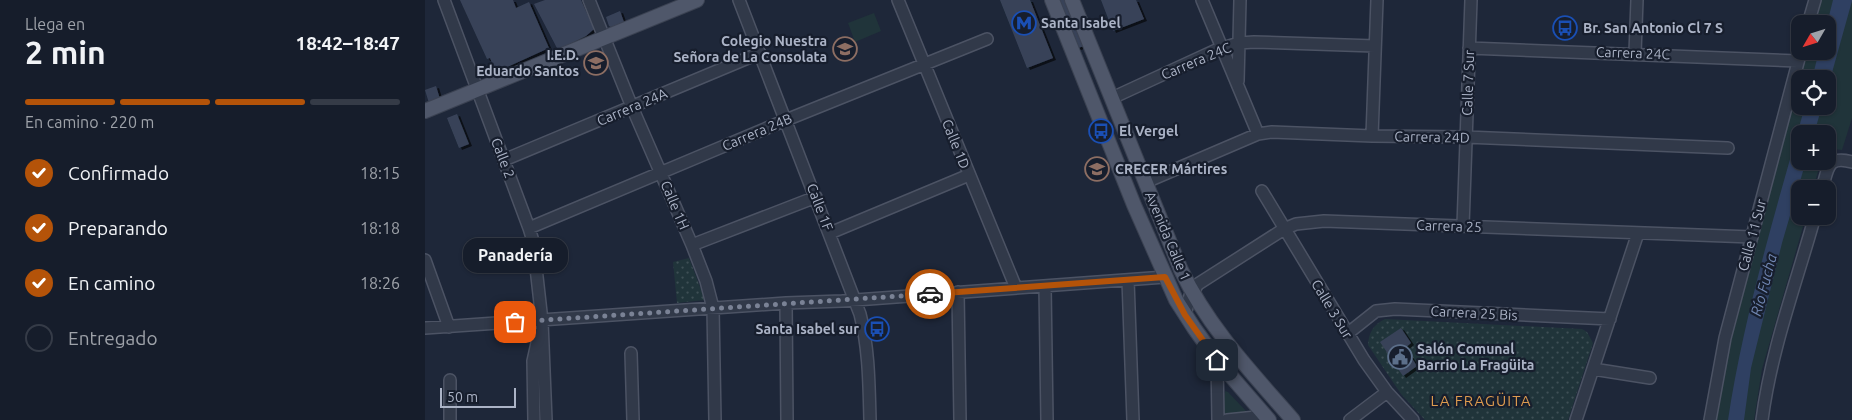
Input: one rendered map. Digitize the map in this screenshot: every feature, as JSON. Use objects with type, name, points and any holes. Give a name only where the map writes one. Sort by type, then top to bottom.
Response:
[{"type":"main road","points":[[425,111],[697,0]]},
{"type":"main road","name":"Avenida Calle 1","points":[[1052,0],[1133,205],[1165,277],[1185,315],[1217,360],[1268,418]]},
{"type":"main road","name":"Avenida Calle 1","points":[[1072,0],[1192,292],[1218,332],[1293,420]]},
{"type":"street","name":"Calle 2","points":[[444,0],[529,228],[535,254],[542,320],[546,420]]},
{"type":"street","name":"Calle 1H","points":[[589,0],[706,281],[713,308],[715,420]]},
{"type":"street","name":"Calle 1F","points":[[739,0],[855,300],[867,347],[869,420]]},
{"type":"street","name":"Calle 1D","points":[[897,0],[1016,288]]},
{"type":"street","points":[[1202,0],[1258,134]]},
{"type":"street","points":[[1237,85],[1240,0]]},
{"type":"street","points":[[1372,136],[1377,0]]},
{"type":"street","name":"Calle 7 Sur","points":[[1463,226],[1471,0]]},
{"type":"street","points":[[1635,53],[1637,0]]},
{"type":"street","points":[[1811,15],[1815,0]]},
{"type":"street","name":"Carrera 24B","points":[[529,228],[786,120],[987,39]]},
{"type":"street","name":"Carrera 24C","points":[[1112,98],[1222,48],[1239,43],[1375,46]]},
{"type":"street","name":"Carrera 24C","points":[[1469,48],[1791,56]]},
{"type":"street","name":"Carrera 24A","points":[[504,160],[760,53]]},
{"type":"street","name":"Calle 11 Sur","points":[[1710,420],[1720,360],[1798,60]]},
{"type":"street","name":"Carrera 24D","points":[[1146,182],[1258,134],[1272,132],[1466,137],[1728,148]]},
{"type":"street","points":[[1825,180],[1829,166],[1833,161],[1841,159],[1852,162]]},
{"type":"street","points":[[830,233],[969,175]]},
{"type":"street","name":"Calle 3 Sur","points":[[1262,191],[1347,334],[1387,392],[1413,420]]},
{"type":"street","points":[[692,245],[816,198]]},
{"type":"street","name":"Carrera 25","points":[[1192,292],[1198,284],[1284,228],[1296,224],[1324,221],[1752,237]]},
{"type":"street","points":[[1762,420],[1777,343],[1812,225]]},
{"type":"street","points":[[1576,420],[1638,233]]},
{"type":"street","points":[[425,260],[449,327]]},
{"type":"street","points":[[425,328],[855,300],[1165,277]]},
{"type":"street","points":[[1128,280],[1133,420]]},
{"type":"street","points":[[1045,286],[1047,420]]},
{"type":"street","points":[[958,292],[961,420]]},
{"type":"street","points":[[1185,315],[1192,292]]},
{"type":"street","points":[[786,303],[787,420]]},
{"type":"street","name":"Carrera 25 Bis","points":[[1347,334],[1376,311],[1389,310],[1609,319]]},
{"type":"street","name":"Calle 2","points":[[534,420],[533,361],[542,320]]},
{"type":"street","points":[[631,354],[633,420]]},
{"type":"street","points":[[1217,360],[1217,420]]},
{"type":"street","points":[[1593,369],[1650,378]]},
{"type":"street","points":[[450,380],[450,420]]},
{"type":"street","points":[[1350,420],[1387,392]]},
{"type":"street","points":[[1227,420],[1268,418]]},
{"type":"shaded area","points":[[1822,0],[1852,0],[1852,118],[1842,150],[1836,149],[1836,125],[1791,125],[1791,170],[1818,170],[1816,180],[1791,180],[1791,225],[1803,225],[1762,369],[1754,420],[1716,420],[1722,378],[1791,106],[1791,115],[1836,115],[1836,70],[1801,70],[1804,60],[1836,60],[1836,15],[1818,15]]},
{"type":"shaded area","points":[[874,13],[881,31],[855,42],[848,23]]},
{"type":"shaded area","points":[[689,258],[705,300],[677,303],[673,262]]},
{"type":"shaded area","points":[[1385,319],[1582,329],[1587,332],[1593,343],[1568,420],[1425,420],[1401,394],[1368,345],[1372,329]]},
{"type":"shaded area","points":[[1225,391],[1246,413],[1225,414],[1223,411]]},
{"type":"water","points":[[1833,0],[1852,0],[1836,58],[1836,15],[1829,15]]},
{"type":"water","points":[[1817,60],[1836,60],[1833,70],[1814,70]]},
{"type":"water","points":[[1802,115],[1819,115],[1817,125],[1800,125]]},
{"type":"water","name":"Río Fucha","points":[[1791,156],[1791,170],[1803,170],[1800,180],[1791,180],[1791,212],[1751,368],[1744,420],[1728,420],[1743,341],[1772,223]]},
{"type":"building","points":[[460,0],[513,0],[516,8],[529,2],[549,48],[496,72],[490,58],[487,59]]},
{"type":"building","points":[[545,0],[581,0],[594,29],[586,36],[558,50],[534,4]]},
{"type":"building","name":"Santa Isabel","points":[[1000,0],[1030,0],[1053,58],[1027,68]]},
{"type":"building","name":"Santa Isabel","points":[[1055,0],[1069,0],[1087,45],[1075,49]]},
{"type":"building","name":"Santa Isabel","points":[[1101,0],[1136,0],[1144,19],[1113,31]]},
{"type":"building","points":[[620,11],[624,22],[609,26],[606,17]]},
{"type":"building","points":[[436,86],[440,99],[429,103],[425,90]]},
{"type":"building","points":[[457,114],[469,144],[459,148],[447,118]]},
{"type":"building","name":"Salón Comunal Barrio La Fragüita","points":[[1401,328],[1411,343],[1405,348],[1417,366],[1403,376],[1380,342]]},
{"type":"way so far","points":[[515,322],[930,294]]},
{"type":"place","name":"Santa Isabel","points":[[1024,23]]},
{"type":"place","name":"Br. San Antonio Cl 7 S","points":[[1565,28]]},
{"type":"place","name":"Colegio Nuestra Señora de La Consolata","points":[[845,49]]},
{"type":"place","name":"I.E.D. Eduardo Santos","points":[[596,63]]},
{"type":"place","name":"El Vergel","points":[[1101,131]]},
{"type":"place","name":"CRECER Mártires","points":[[1097,169]]},
{"type":"place","name":"Panadería","points":[[515,322]]},
{"type":"place","name":"Santa Isabel sur","points":[[877,329]]},
{"type":"place","name":"Salón Comunal Barrio La Fragüita","points":[[1400,357]]},
{"type":"district","name":"LA FRAGÜITA","points":[[1481,401]]},
{"type":"route","points":[[930,294],[1165,277],[1185,315],[1217,360]]}]
